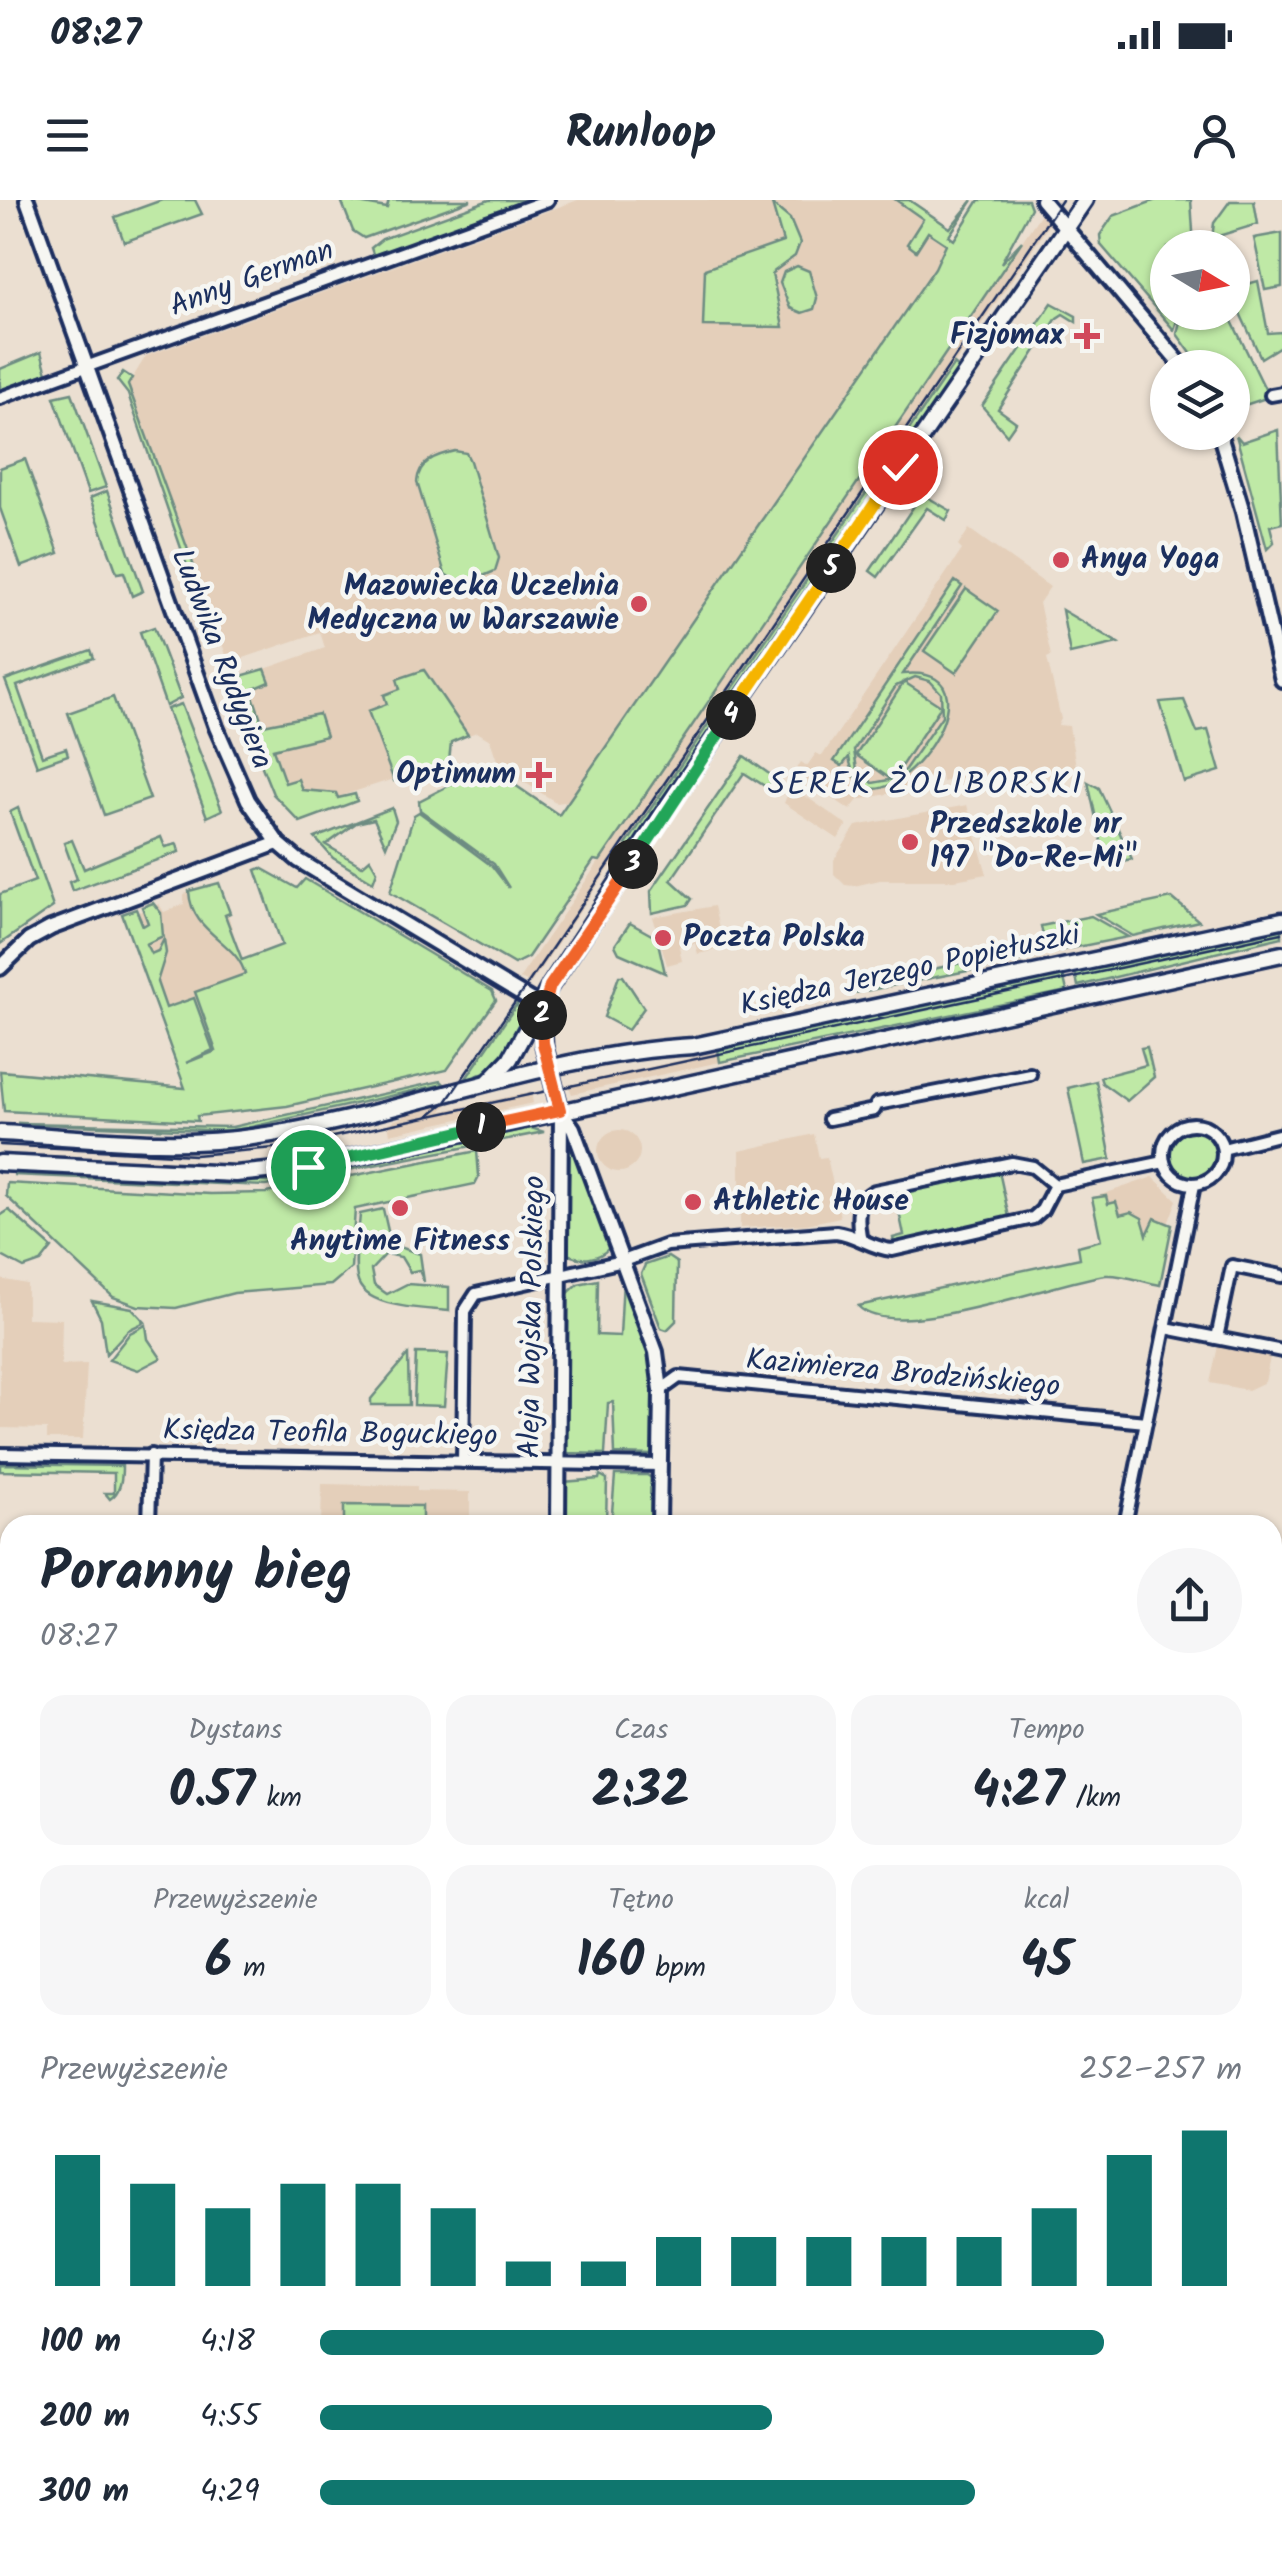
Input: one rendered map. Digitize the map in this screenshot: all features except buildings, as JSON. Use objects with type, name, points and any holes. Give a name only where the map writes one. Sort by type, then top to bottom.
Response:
[{"type":"main road","points":[[479,1086],[504,1068],[542,1007],[550,986],[668,806],[1085,200]]},
{"type":"main road","name":"Księdza Jerzego Popiełuszki","points":[[0,1133],[231,1140],[641,1050],[693,1046],[1282,920]]},
{"type":"main road","name":"Księdza Jerzego Popiełuszki","points":[[0,1163],[268,1172],[1282,954]]},
{"type":"main road","name":"Aleja Wojska Polskiego","points":[[542,1007],[549,1070],[560,1110]]},
{"type":"street","name":"Ludwika Rydygiera","points":[[27,200],[216,727],[248,800],[278,843],[339,888],[506,982],[542,1007]]},
{"type":"street","name":"Anny German","points":[[86,366],[548,200]]},
{"type":"street","points":[[1042,200],[1169,350]]},
{"type":"street","points":[[0,398],[86,366]]},
{"type":"street","points":[[1224,450],[1279,654],[1282,680]]},
{"type":"street","points":[[0,968],[28,940],[51,928],[278,843]]},
{"type":"street","points":[[830,1119],[874,1110],[877,1104],[894,1100],[1030,1074]]},
{"type":"street","name":"Aleja Wojska Polskiego","points":[[560,1110],[573,1128],[656,1352],[662,1390],[659,1515]]},
{"type":"street","name":"Aleja Wojska Polskiego","points":[[558,1515],[560,1110]]},
{"type":"street","points":[[1203,1125],[1220,1139],[1223,1149],[1220,1169],[1213,1178],[1194,1185],[1172,1176],[1164,1162],[1166,1141],[1182,1126],[1203,1125]]},
{"type":"street","points":[[1223,1149],[1282,1134]]},
{"type":"street","points":[[464,1462],[466,1305],[476,1294],[622,1262],[667,1246],[836,1232],[860,1236],[872,1246],[892,1250],[1033,1218],[1055,1185],[1164,1162]]},
{"type":"street","points":[[860,1236],[860,1208],[866,1196],[875,1192],[1012,1163],[1033,1167],[1055,1185]]},
{"type":"street","points":[[1127,1515],[1194,1185]]},
{"type":"street","points":[[1217,1338],[1232,1266],[1282,1276]]},
{"type":"street","points":[[1166,1328],[1282,1351]]},
{"type":"street","name":"Kazimierza Brodzińskiego","points":[[662,1390],[679,1377],[1146,1422]]},
{"type":"street","name":"Księdza Teofila Boguckiego","points":[[0,1454],[660,1465]]},
{"type":"street","points":[[150,1515],[151,1456]]},
{"type":"shaded area","points":[[578,200],[896,200],[954,240],[570,801],[557,803],[499,766],[490,740],[477,732],[451,741],[449,761],[313,805],[289,801],[234,680],[325,648],[320,632],[229,663],[128,385],[146,356]]},
{"type":"shaded area","points":[[1042,212],[1049,224],[1039,240],[531,983],[519,979]]},
{"type":"shaded area","points":[[969,529],[1050,587],[1039,603],[1061,719],[1058,725],[1069,726],[1076,766],[988,785],[985,773],[942,782],[941,776],[933,777],[920,780],[921,787],[858,800],[850,810],[795,772],[801,762],[807,766],[816,753],[822,756],[962,550],[958,546]]},
{"type":"shaded area","points":[[791,786],[847,825],[838,839],[784,803]]},
{"type":"shaded area","name":"Przedszkole nr 197 \"Do-Re-Mi\"","points":[[967,805],[987,874],[955,880],[880,880],[854,886],[845,885],[834,874],[834,860],[856,826]]},
{"type":"shaded area","points":[[219,883],[248,984],[216,1052],[178,1066],[123,918],[159,904],[164,912],[184,904],[184,894]]},
{"type":"shaded area","points":[[714,906],[723,948],[698,954],[695,943],[679,946],[682,961],[667,965],[653,917]]},
{"type":"shaded area","points":[[718,1052],[720,1062],[572,1094],[568,1085]]},
{"type":"shaded area","points":[[531,1092],[533,1103],[390,1134],[388,1123],[428,1106],[450,1101],[442,1111]]},
{"type":"shaded area","points":[[619,1130],[634,1136],[640,1151],[634,1166],[619,1172],[604,1166],[598,1151],[604,1136]]},
{"type":"shaded area","points":[[814,1134],[819,1158],[827,1157],[840,1217],[807,1224],[740,1228],[740,1151]]},
{"type":"shaded area","points":[[1153,1177],[1177,1200],[1168,1224],[1172,1225],[1160,1285],[1110,1275],[1086,1280],[1078,1246],[1101,1240],[1092,1198]]},
{"type":"shaded area","points":[[0,1279],[27,1284],[27,1318],[62,1319],[61,1365],[87,1364],[83,1439],[47,1439],[47,1429],[0,1428]]},
{"type":"shaded area","points":[[1218,1346],[1270,1357],[1265,1382],[1248,1390],[1210,1383]]},
{"type":"shaded area","points":[[322,1484],[417,1486],[417,1491],[470,1492],[470,1515],[321,1515]]},
{"type":"green space","points":[[162,200],[195,200],[202,214],[124,242],[115,217]]},
{"type":"green space","points":[[341,200],[387,208],[389,200],[471,200],[364,238],[353,231]]},
{"type":"green space","points":[[489,200],[530,200],[374,257],[371,248],[382,239]]},
{"type":"green space","points":[[896,200],[909,200],[950,228],[973,200],[949,236],[954,240],[979,200],[1028,200],[1031,208],[1001,263],[1022,241],[600,861],[594,860],[528,957],[514,964],[390,892],[414,815],[419,812],[492,866],[509,888],[494,864],[420,810],[419,801],[487,766],[559,815],[935,268],[946,244],[928,232],[916,251],[907,244],[923,219]]},
{"type":"green space","points":[[1156,200],[1191,200],[1193,230],[1150,230],[1150,302],[1101,245],[1100,235],[1113,216]]},
{"type":"green space","points":[[1230,201],[1254,201],[1258,224],[1238,230],[1213,230]]},
{"type":"green space","points":[[772,204],[790,219],[800,243],[795,256],[772,273],[783,327],[703,326],[705,269],[783,242]]},
{"type":"green space","points":[[1282,233],[1282,287],[1265,290],[1254,238]]},
{"type":"green space","points":[[797,266],[809,271],[817,298],[814,309],[802,313],[790,308],[780,283],[784,272]]},
{"type":"green space","points":[[1258,281],[1268,333],[1282,332],[1282,345],[1261,358],[1248,330],[1250,283]]},
{"type":"green space","points":[[1052,303],[1076,316],[1076,322],[1063,314],[1057,318],[998,409],[1016,422],[1007,435],[982,406]]},
{"type":"green space","points":[[1178,330],[1236,330],[1246,350],[1189,350]]},
{"type":"green space","points":[[41,352],[47,373],[0,391],[0,369]]},
{"type":"green space","points":[[1250,358],[1269,397],[1250,403]]},
{"type":"green space","points":[[954,364],[959,368],[630,848],[626,845]]},
{"type":"green space","points":[[123,372],[132,378],[128,385],[200,583],[193,583],[128,394],[117,380]]},
{"type":"green space","points":[[72,393],[106,487],[88,493],[54,397]]},
{"type":"green space","points":[[1278,430],[1282,523],[1270,526],[1274,542],[1267,549],[1240,450],[1250,450],[1250,439]]},
{"type":"green space","points":[[455,451],[466,453],[470,461],[499,558],[495,571],[462,585],[445,574],[417,482],[421,469],[430,460]]},
{"type":"green space","points":[[25,459],[59,553],[21,567],[0,508],[0,468]]},
{"type":"green space","points":[[107,491],[143,591],[132,596],[124,572],[117,573],[90,498]]},
{"type":"green space","points":[[922,494],[951,511],[946,520],[927,508],[878,577],[870,571]]},
{"type":"green space","points":[[955,581],[962,586],[903,674],[935,679],[947,697],[943,723],[927,752],[905,775],[882,788],[861,784],[849,757],[842,766],[834,761]],"holes":[[[915,677],[930,681],[941,693],[942,716],[899,778],[873,783],[857,770],[854,750],[896,686]]]},
{"type":"green space","points":[[966,589],[998,611],[956,673],[924,651]]},
{"type":"green space","points":[[1062,610],[1118,643],[1070,654]]},
{"type":"green space","points":[[154,627],[181,698],[166,706],[140,632]]},
{"type":"green space","points":[[91,650],[94,658],[17,686],[42,756],[66,748],[68,755],[37,766],[5,680]]},
{"type":"green space","points":[[265,669],[270,682],[251,690],[263,725],[319,714],[326,736],[273,749],[285,783],[298,779],[302,790],[336,793],[338,798],[355,794],[357,801],[300,822],[273,794],[227,680]]},
{"type":"green space","points":[[424,670],[468,735],[451,742],[449,761],[394,781],[368,711],[387,704],[384,695],[400,689],[397,679]]},
{"type":"green space","points":[[904,682],[941,706],[892,780],[856,755]]},
{"type":"green space","points":[[113,697],[150,799],[104,815],[68,713]]},
{"type":"green space","points":[[1184,700],[1197,732],[1208,730],[1220,771],[1184,782],[1160,702]]},
{"type":"green space","points":[[181,704],[222,810],[207,817],[167,709]]},
{"type":"green space","points":[[744,756],[775,778],[768,788],[744,773],[671,880],[692,899],[688,905],[652,913],[651,891]]},
{"type":"green space","points":[[1088,782],[1099,788],[1132,859],[1106,864]]},
{"type":"green space","points":[[18,808],[53,907],[0,944],[0,894],[35,881],[10,812]]},
{"type":"green space","points":[[392,808],[396,821],[386,846],[374,819],[356,823],[326,845],[362,866],[370,859],[377,871],[373,882],[333,858],[315,838]]},
{"type":"green space","points":[[161,837],[165,847],[177,844],[179,852],[72,891],[69,882],[77,879],[64,843],[72,840],[84,869]]},
{"type":"green space","points":[[261,868],[297,888],[305,879],[492,991],[496,1000],[447,1070],[287,1106],[197,1116],[198,1121],[4,1111],[0,1071],[185,1088],[122,914],[136,909],[143,926],[148,923],[142,907],[153,903],[161,913],[163,936],[146,944],[151,954],[158,951],[164,939],[166,953],[157,982],[166,1008],[194,998],[213,1050],[186,1063],[216,1051],[195,992],[245,974],[233,953],[197,917],[189,891],[219,883],[230,913],[225,915],[242,960],[282,945],[256,870]]},
{"type":"green space","points":[[1172,898],[1199,921],[1133,936],[1096,914]]},
{"type":"green space","points":[[1091,916],[1128,937],[1047,953],[1041,926]]},
{"type":"green space","points":[[630,923],[657,938],[665,973],[619,953],[615,945]]},
{"type":"green space","points":[[1282,927],[1282,937],[1078,986],[1075,972]]},
{"type":"green space","points":[[1016,951],[1019,961],[854,993],[851,987]]},
{"type":"green space","points":[[1063,974],[1067,991],[720,1062],[718,1049]]},
{"type":"green space","points":[[619,976],[623,976],[644,1008],[628,1030],[604,1017]]},
{"type":"green space","points":[[517,1004],[518,1029],[507,1052],[487,1070],[465,1080]]},
{"type":"green space","points":[[1147,1047],[1154,1077],[1127,1101],[1102,1083],[1100,1077],[1146,1065],[1141,1048]]},
{"type":"green space","points":[[441,1081],[444,1084],[233,1131],[17,1123],[232,1127]]},
{"type":"green space","points":[[1096,1081],[1111,1159],[1084,1164],[1068,1088]]},
{"type":"green space","points":[[531,1128],[544,1132],[266,1186],[13,1175],[268,1182]]},
{"type":"green space","points":[[1194,1129],[1212,1136],[1219,1154],[1212,1172],[1194,1179],[1176,1172],[1169,1154],[1176,1136]]},
{"type":"green space","points":[[570,1139],[609,1248],[590,1258],[567,1254]]},
{"type":"green space","points":[[477,1151],[479,1176],[475,1184],[355,1209],[351,1268],[331,1285],[234,1293],[176,1308],[138,1306],[113,1297],[6,1196],[7,1183],[210,1194],[266,1193]]},
{"type":"green space","points":[[999,1171],[1009,1217],[894,1243],[893,1238],[904,1235],[896,1198],[885,1200],[885,1195]]},
{"type":"green space","points":[[1106,1196],[1108,1204],[1116,1202],[1120,1215],[1131,1212],[1142,1218],[1147,1235],[1155,1218],[1172,1225],[1160,1285],[1106,1275],[978,1307],[905,1318],[877,1316],[858,1306],[1080,1258],[1078,1246],[1101,1240],[1092,1198]]},
{"type":"green space","points":[[383,1209],[391,1244],[420,1254],[424,1282],[419,1270],[410,1272],[401,1257],[386,1254],[371,1270],[374,1285],[387,1294],[407,1284],[449,1287],[449,1311],[396,1305],[370,1296],[362,1288],[356,1263],[360,1214]]},
{"type":"green space","points":[[9,1210],[52,1248],[41,1262],[24,1268],[0,1255],[0,1216]]},
{"type":"green space","points":[[668,1257],[677,1263],[676,1321],[667,1330],[661,1328],[641,1274],[645,1265]]},
{"type":"green space","points":[[623,1279],[653,1369],[657,1393],[654,1455],[615,1454],[613,1402],[608,1403],[605,1454],[565,1453],[566,1295],[578,1284],[598,1280],[597,1335],[620,1336]]},
{"type":"green space","points":[[92,1301],[132,1308],[145,1322],[128,1330],[106,1354],[101,1319]]},
{"type":"green space","points":[[146,1325],[148,1339],[161,1358],[138,1370],[109,1360],[130,1333]]},
{"type":"green space","points":[[416,1353],[448,1354],[444,1406],[414,1405]]},
{"type":"green space","points":[[408,1355],[409,1405],[371,1405],[371,1399]]},
{"type":"green space","points":[[0,1464],[122,1466],[122,1475],[119,1489],[110,1499],[105,1493],[114,1493],[114,1473],[0,1471]]},
{"type":"green space","points":[[600,1475],[607,1479],[606,1515],[562,1515],[563,1482],[599,1479]]},
{"type":"green space","points":[[615,1475],[647,1475],[656,1481],[655,1515],[612,1515]]},
{"type":"green space","points":[[344,1505],[422,1506],[422,1515],[344,1515]]},
{"type":"tram line","points":[[427,1117],[446,1102],[1062,200]]},
{"type":"tram line","points":[[0,1145],[195,1155],[286,1147],[1282,933]]},
{"type":"place","name":"Fizjomax","points":[[1087,336]]},
{"type":"place","name":"Anya Yoga","points":[[1061,560]]},
{"type":"place","name":"Mazowiecka Uczelnia Medyczna w Warszawie","points":[[639,604]]},
{"type":"place","name":"Optimum","points":[[539,775]]},
{"type":"place","name":"Przedszkole nr 197 \"Do-Re-Mi\"","points":[[910,842]]},
{"type":"place","name":"Poczta Polska","points":[[663,938]]},
{"type":"place","name":"Athletic House","points":[[693,1202]]},
{"type":"place","name":"Anytime Fitness","points":[[400,1208]]},
{"type":"district","name":"SEREK ŻOLIBORSKI","points":[[926,785]]},
{"type":"route","points":[[308,1167],[560,1110],[542,1034],[542,1007],[550,986],[900,467]]}]
